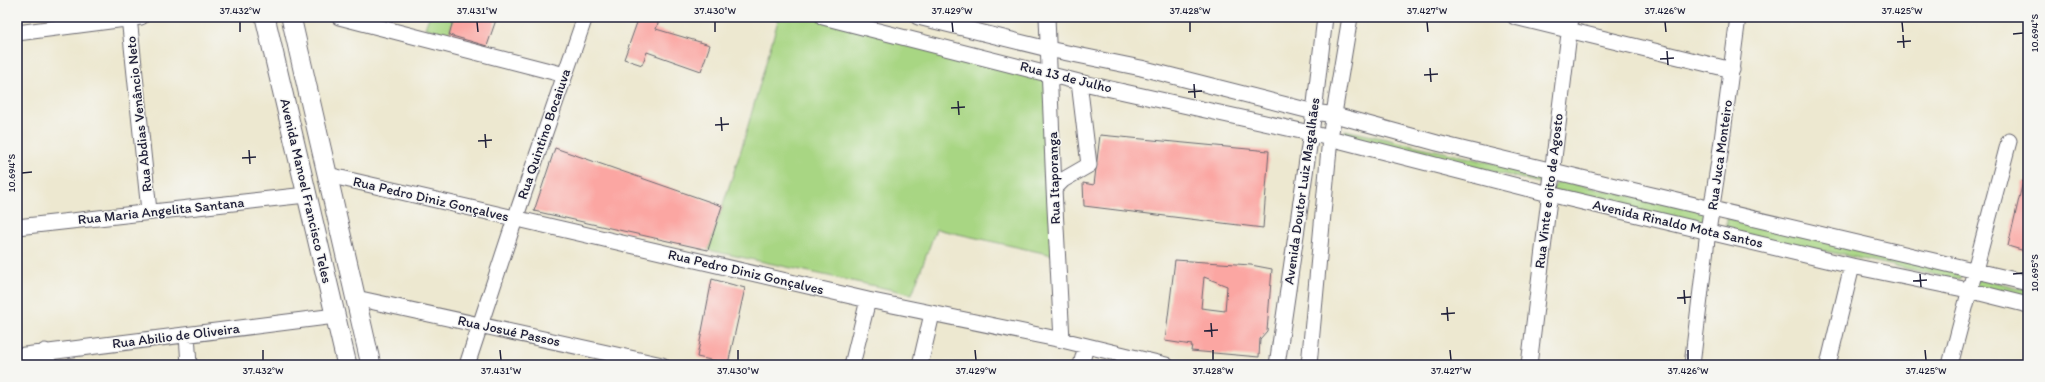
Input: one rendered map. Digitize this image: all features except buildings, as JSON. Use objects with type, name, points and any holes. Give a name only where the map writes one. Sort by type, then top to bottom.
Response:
[{"type":"main road","name":"Avenida Manoel Francisco Teles","points":[[265,17],[347,365]]},
{"type":"main road","name":"Avenida Manoel Francisco Teles","points":[[291,17],[371,365]]},
{"type":"main road","points":[[276,66],[291,67],[302,60]]},
{"type":"main road","points":[[288,111],[291,103],[296,100],[302,99],[311,102]]},
{"type":"street","points":[[17,33],[133,17]]},
{"type":"street","name":"Rua Abdias Venâncio Neto","points":[[133,17],[148,211]]},
{"type":"street","points":[[339,17],[565,75]]},
{"type":"street","name":"Rua Quintino Bocaiuva","points":[[467,365],[515,219],[585,17]]},
{"type":"street","name":"Rua 13 de Julho","points":[[823,17],[1050,73],[1079,82],[1330,138]]},
{"type":"street","name":"Rua 13 de Julho","points":[[918,17],[1048,49],[1141,68],[1314,112],[1335,115]]},
{"type":"street","name":"Rua Itaporanga","points":[[1047,17],[1062,340]]},
{"type":"street","name":"Avenida Doutor Luiz Magalhães","points":[[1277,365],[1314,112],[1325,17]]},
{"type":"street","name":"Avenida Doutor Luiz Magalhães","points":[[1309,365],[1330,138],[1350,17]]},
{"type":"street","points":[[1515,17],[1570,24],[1732,70]]},
{"type":"street","name":"Rua Juca Monteiro","points":[[1692,365],[1708,231],[1713,209],[1738,17]]},
{"type":"street","name":"Rua Vinte e oito de Agosto","points":[[1528,365],[1570,24]]},
{"type":"street","points":[[1054,189],[1062,180],[1089,165],[1079,82]]},
{"type":"street","name":"Avenida Rinaldo Mota Santos","points":[[1335,115],[1552,171],[2028,282]]},
{"type":"street","name":"Avenida Rinaldo Mota Santos","points":[[1330,138],[1549,194],[1852,266],[1968,290],[2028,305]]},
{"type":"street","points":[[1950,365],[1968,290],[2009,141]]},
{"type":"street","name":"Rua Pedro Diniz Gonçalves","points":[[328,175],[868,300],[1062,340],[1166,365]]},
{"type":"street","name":"Rua Maria Angelita Santana","points":[[17,227],[148,211],[306,195]]},
{"type":"street","points":[[1828,365],[1852,266]]},
{"type":"street","name":"Rua Josué Passos","points":[[356,298],[662,365]]},
{"type":"street","points":[[852,365],[868,300]]},
{"type":"street","points":[[920,365],[932,314]]},
{"type":"street","name":"Rua Abilio de Oliveira","points":[[17,356],[47,358],[187,336],[335,316]]},
{"type":"street","points":[[187,336],[189,365]]},
{"type":"street","points":[[1081,365],[1086,346]]},
{"type":"green space","points":[[429,17],[454,17],[449,35],[425,28]]},
{"type":"green space","points":[[779,17],[823,17],[1050,73],[1057,256],[936,229],[912,294],[708,250],[741,150]]},
{"type":"green space","points":[[1345,130],[1542,174],[1540,183],[1345,137]]},
{"type":"green space","points":[[1560,181],[1705,211],[1701,229],[1550,190]]},
{"type":"green space","points":[[1727,218],[1961,272],[1960,280],[1727,230]]},
{"type":"green space","points":[[1978,278],[2028,290],[2028,303],[1975,291]]}]
